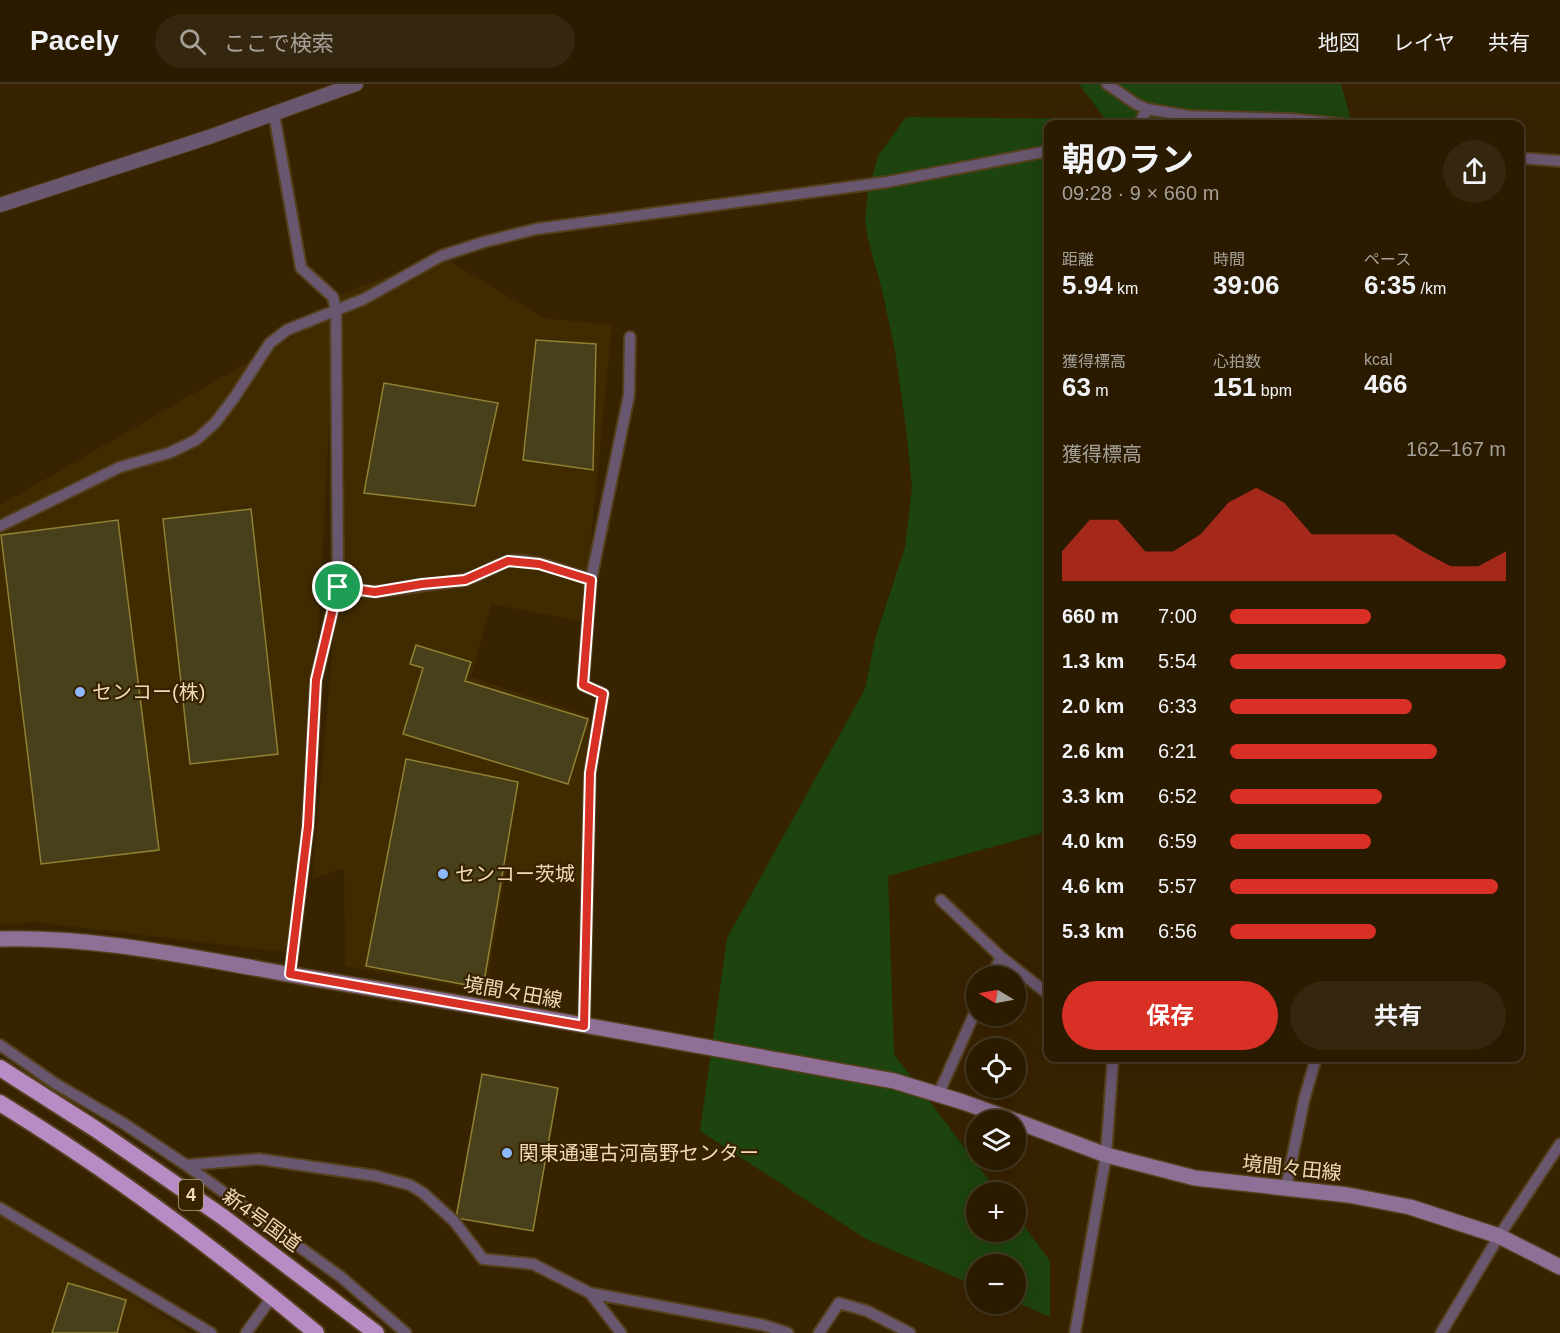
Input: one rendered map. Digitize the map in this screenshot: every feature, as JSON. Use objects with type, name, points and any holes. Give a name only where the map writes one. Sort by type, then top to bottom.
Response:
[{"type":"highway","name":"新4号国道","points":[[0,1068],[94,1128],[223,1217],[375,1333]]},
{"type":"highway","name":"4","points":[[0,1103],[110,1175],[185,1230],[316,1333]]},
{"type":"main road","name":"境間々田線","points":[[0,939],[57,939],[109,944],[290,974],[894,1081],[982,1110]]},
{"type":"main road","name":"境間々田線","points":[[1026,1125],[1106,1155],[1195,1178],[1348,1195],[1410,1207],[1499,1236],[1560,1268]]},
{"type":"street","points":[[0,205],[274,114],[356,84]]},
{"type":"street","points":[[1107,84],[1147,109],[1228,120]]},
{"type":"street","points":[[1141,120],[1147,109]]},
{"type":"street","points":[[274,114],[301,268],[333,297],[336,311],[338,587],[316,680],[308,826],[290,974]]},
{"type":"street","points":[[1277,120],[1301,120]]},
{"type":"street","points":[[0,526],[120,466],[169,453],[196,440],[215,423],[270,343],[287,330],[364,299],[441,256],[536,229],[887,182],[1044,152]]},
{"type":"street","points":[[1524,158],[1560,161]]},
{"type":"street","points":[[584,1026],[590,773],[603,694],[583,685],[591,580],[629,395],[630,337]]},
{"type":"street","points":[[338,587],[375,592],[465,580],[508,561],[539,564],[591,580]]},
{"type":"street","points":[[941,900],[1001,957],[1044,991]]},
{"type":"street","points":[[997,966],[1001,957]]},
{"type":"street","points":[[938,1095],[969,1026]]},
{"type":"street","points":[[0,1045],[56,1084],[123,1123],[186,1165],[341,1276],[406,1333]]},
{"type":"street","points":[[1075,1333],[1106,1155],[1113,1062]]},
{"type":"street","points":[[1286,1188],[1304,1100],[1315,1062]]},
{"type":"street","points":[[1441,1333],[1499,1236],[1560,1144]]},
{"type":"street","points":[[186,1165],[259,1159],[376,1176],[410,1185],[423,1193],[454,1221],[483,1259],[533,1264],[590,1293],[752,1323],[788,1333]]},
{"type":"street","points":[[0,1208],[211,1333]]},
{"type":"street","points":[[590,1293],[621,1333]]},
{"type":"street","points":[[246,1333],[272,1297]]},
{"type":"street","points":[[819,1333],[839,1303],[867,1311],[910,1333]]},
{"type":"shaded area","points":[[441,256],[544,318],[612,325],[583,622],[491,604],[471,677],[590,717],[581,887],[506,870],[486,991],[345,966],[344,868],[312,879],[338,587],[333,354],[308,826],[292,953],[34,922],[0,925],[0,505],[333,313],[333,297]]},
{"type":"shaded area","points":[[0,1212],[190,1333],[0,1333]]},
{"type":"green space","points":[[1079,84],[1341,84],[1351,120],[1044,120],[1044,831],[888,876],[894,1054],[966,1150],[966,1170],[981,1170],[990,1182],[966,1182],[966,1242],[1026,1242],[1026,1229],[1050,1261],[1050,1317],[1026,1306],[1026,1254],[966,1254],[966,1282],[866,1239],[700,1131],[727,938],[865,689],[875,639],[905,547],[912,488],[906,428],[895,351],[865,222],[868,191],[878,156],[906,117],[1105,119]]},
{"type":"building","points":[[536,340],[596,344],[593,470],[523,460]]},
{"type":"building","points":[[384,383],[498,403],[475,506],[364,493]]},
{"type":"building","name":"センコー(株)","points":[[251,509],[278,754],[190,764],[163,519]]},
{"type":"building","name":"センコー(株)","points":[[118,520],[159,850],[41,864],[1,535]]},
{"type":"building","points":[[416,645],[471,662],[465,681],[588,719],[568,784],[403,734],[423,668],[410,664]]},
{"type":"building","name":"センコー茨城","points":[[406,759],[518,782],[483,988],[366,966]]},
{"type":"building","name":"関東通運古河高野センター","points":[[482,1074],[558,1088],[533,1231],[456,1218]]},
{"type":"building","points":[[68,1283],[126,1300],[117,1333],[52,1333]]},
{"type":"place","name":"センコー(株)","points":[[80,692]]},
{"type":"place","name":"センコー茨城","points":[[443,874]]},
{"type":"place","name":"関東通運古河高野センター","points":[[507,1153]]},
{"type":"route","points":[[508,561],[539,564],[591,580],[583,685],[603,694],[590,773],[584,1026],[290,974],[308,826],[316,680],[338,587],[375,592],[465,580],[475,578],[508,561]]}]
